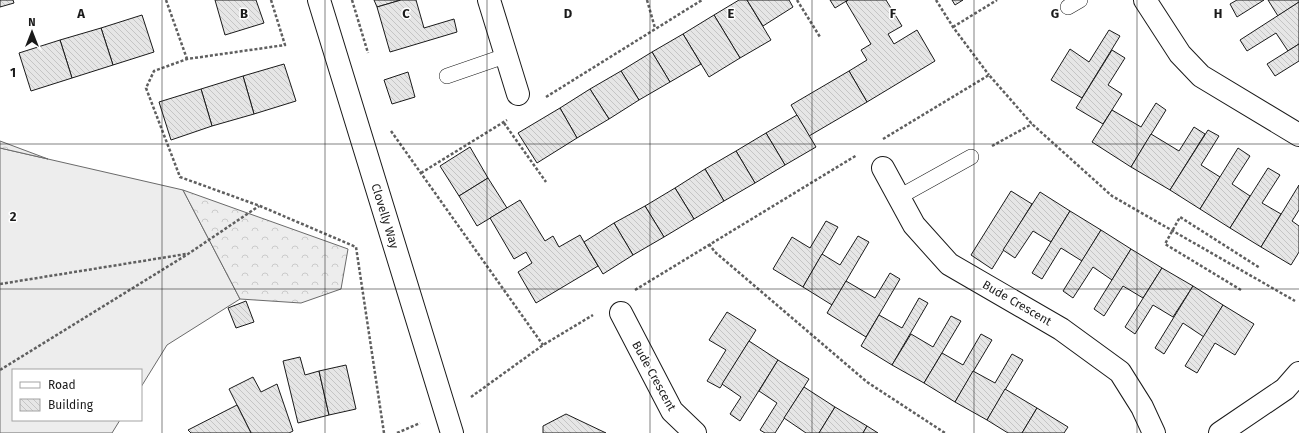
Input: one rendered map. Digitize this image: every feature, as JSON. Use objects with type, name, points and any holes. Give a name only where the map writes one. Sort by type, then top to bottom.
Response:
[{"type":"street","name":"Clovelly Way","points":[[319,0],[452,433]]},
{"type":"street","points":[[489,0],[518,94]]},
{"type":"street","points":[[1145,0],[1180,54],[1201,76],[1299,135]]},
{"type":"street","name":"Bude Crescent","points":[[883,168],[914,225],[949,264],[1061,329],[1120,372],[1142,407],[1154,433]]},
{"type":"street","name":"Bude Crescent","points":[[621,313],[672,411],[695,433]]},
{"type":"street","points":[[1232,430],[1285,389],[1299,373]]},
{"type":"lane","points":[[447,76],[506,56]]},
{"type":"lane","points":[[899,197],[971,157]]},
{"type":"path","points":[[166,0],[187,59]]},
{"type":"path","points":[[271,0],[285,45],[187,59],[154,71],[146,88],[180,177],[260,206],[356,247],[384,433]]},
{"type":"path","points":[[352,0],[370,60]]},
{"type":"path","points":[[647,0],[655,28]]},
{"type":"path","points":[[544,98],[702,0]]},
{"type":"path","points":[[797,0],[820,37]]},
{"type":"path","points":[[936,0],[953,27],[989,75],[1032,124],[1112,196],[1295,301]]},
{"type":"path","points":[[953,27],[997,0]]},
{"type":"path","points":[[878,142],[989,75]]},
{"type":"path","points":[[421,173],[509,119]]},
{"type":"path","points":[[504,122],[546,182]]},
{"type":"path","points":[[971,157],[1032,124]]},
{"type":"path","points":[[389,128],[543,345]]},
{"type":"path","points":[[635,290],[859,154]]},
{"type":"path","points":[[0,370],[188,254],[260,206]]},
{"type":"path","points":[[1241,290],[1165,244],[1171,230],[1180,217],[1260,268]]},
{"type":"path","points":[[710,244],[715,252],[867,382],[945,433]]},
{"type":"path","points":[[0,284],[188,254]]},
{"type":"path","points":[[468,400],[543,345],[595,314]]},
{"type":"path","points":[[396,433],[425,421]]},
{"type":"shaded area","points":[[0,148],[183,190],[240,299],[167,345],[142,385],[142,369],[12,369],[12,421],[119,421],[112,433],[0,433]]},
{"type":"green space","points":[[0,141],[48,159],[0,148]]},
{"type":"green space","points":[[183,190],[348,249],[341,289],[301,303],[240,299]]},
{"type":"building","points":[[0,0],[13,0],[14,3],[0,7]]},
{"type":"building","points":[[215,0],[256,0],[264,23],[225,35]]},
{"type":"building","points":[[374,0],[401,0],[377,7]]},
{"type":"building","points":[[401,0],[416,0],[424,28],[454,19],[457,32],[390,52],[377,7]]},
{"type":"building","points":[[739,0],[747,0],[771,40],[740,58],[714,15]]},
{"type":"building","points":[[747,0],[789,0],[793,7],[763,26]]},
{"type":"building","points":[[830,0],[848,0],[835,8]]},
{"type":"building","points":[[848,0],[886,0],[902,26],[888,34],[894,44],[917,30],[935,61],[867,102],[849,71],[867,60],[861,50],[871,44],[846,2]]},
{"type":"building","points":[[952,0],[963,0],[955,5]]},
{"type":"building","points":[[1237,0],[1264,0],[1237,17],[1230,4]]},
{"type":"building","points":[[1268,0],[1299,0],[1299,2],[1278,16]]},
{"type":"building","points":[[1299,2],[1299,44],[1288,51],[1276,33],[1247,51],[1240,40]]},
{"type":"building","points":[[142,15],[154,52],[113,65],[101,28]]},
{"type":"building","points":[[714,15],[740,58],[709,77],[683,34]]},
{"type":"building","points":[[101,28],[113,65],[72,78],[60,40]]},
{"type":"building","points":[[1109,30],[1120,36],[1082,98],[1051,80],[1070,49],[1089,62]]},
{"type":"building","points":[[683,34],[701,64],[670,82],[652,52]]},
{"type":"building","points":[[60,40],[72,78],[31,91],[19,53]]},
{"type":"building","points":[[1299,44],[1299,61],[1275,76],[1267,64]]},
{"type":"building","points":[[1112,50],[1125,58],[1108,85],[1122,94],[1103,124],[1076,108]]},
{"type":"building","points":[[652,52],[670,82],[639,100],[621,71]]},
{"type":"building","points":[[284,64],[296,101],[254,114],[243,76]]},
{"type":"building","points":[[621,71],[639,100],[609,119],[590,89]]},
{"type":"building","points":[[849,71],[867,102],[809,136],[791,105]]},
{"type":"building","points":[[408,72],[415,97],[392,104],[384,80]]},
{"type":"building","points":[[243,76],[254,114],[212,126],[201,89]]},
{"type":"building","points":[[201,89],[212,126],[171,140],[159,102]]},
{"type":"building","points":[[590,89],[609,119],[577,138],[560,108]]},
{"type":"building","points":[[1156,103],[1166,110],[1131,167],[1092,142],[1112,110],[1141,127]]},
{"type":"building","points":[[560,108],[577,138],[537,163],[518,133]]},
{"type":"building","points":[[797,115],[816,147],[785,165],[766,133]]},
{"type":"building","points":[[1194,127],[1205,134],[1170,190],[1131,167],[1151,134],[1179,151]]},
{"type":"building","points":[[1208,130],[1219,136],[1201,165],[1220,177],[1200,209],[1170,190]]},
{"type":"building","points":[[766,133],[785,165],[755,183],[736,151]]},
{"type":"building","points":[[470,147],[488,178],[459,196],[440,166]]},
{"type":"building","points":[[1238,148],[1250,156],[1232,184],[1250,196],[1230,228],[1200,209]]},
{"type":"building","points":[[736,151],[755,183],[724,201],[705,169]]},
{"type":"building","points":[[1268,168],[1280,175],[1262,203],[1281,214],[1261,247],[1230,228]]},
{"type":"building","points":[[705,169],[724,201],[694,219],[675,188]]},
{"type":"building","points":[[488,178],[507,208],[477,226],[459,196]]},
{"type":"building","points":[[1299,185],[1299,210],[1292,221],[1299,226],[1299,252],[1291,265],[1261,247]]},
{"type":"building","points":[[675,188],[694,219],[664,237],[645,206]]},
{"type":"building","points":[[1011,191],[1032,204],[992,269],[971,255]]},
{"type":"building","points":[[1040,192],[1070,211],[1051,242],[1033,231],[1015,258],[1003,250]]},
{"type":"building","points":[[520,200],[545,241],[553,236],[559,247],[580,235],[598,266],[536,303],[518,272],[532,263],[526,252],[514,259],[490,218]]},
{"type":"building","points":[[645,206],[664,237],[633,255],[614,223]]},
{"type":"building","points":[[1070,211],[1101,230],[1082,261],[1061,248],[1042,279],[1032,273]]},
{"type":"building","points":[[826,221],[838,227],[803,287],[773,269],[792,237],[810,248]]},
{"type":"building","points":[[614,223],[633,255],[603,274],[584,242]]},
{"type":"building","points":[[1101,230],[1131,249],[1112,280],[1093,267],[1073,298],[1063,291]]},
{"type":"building","points":[[858,236],[869,242],[832,305],[803,287],[822,254],[840,265]]},
{"type":"building","points":[[1131,249],[1162,268],[1143,298],[1123,286],[1104,316],[1094,309]]},
{"type":"building","points":[[1162,268],[1193,286],[1173,317],[1153,305],[1135,334],[1125,327]]},
{"type":"building","points":[[890,273],[900,279],[866,337],[827,313],[846,281],[875,298]]},
{"type":"building","points":[[1193,286],[1223,305],[1204,337],[1183,323],[1164,354],[1155,348]]},
{"type":"building","points":[[919,298],[928,303],[892,365],[861,346],[879,315],[902,328]]},
{"type":"building","points":[[246,301],[254,322],[236,328],[228,308]]},
{"type":"building","points":[[1223,305],[1254,324],[1235,355],[1215,343],[1197,373],[1185,366]]},
{"type":"building","points":[[727,312],[756,330],[720,388],[707,381],[726,350],[709,340]]},
{"type":"building","points":[[951,316],[961,321],[924,383],[892,365],[911,334],[933,347]]},
{"type":"building","points":[[981,334],[992,340],[955,402],[924,383],[942,353],[963,365]]},
{"type":"building","points":[[749,341],[778,360],[740,421],[730,414],[741,397],[722,384]]},
{"type":"building","points":[[1012,354],[1023,360],[987,420],[955,402],[973,371],[995,383]]},
{"type":"building","points":[[300,357],[305,375],[319,371],[329,415],[298,423],[283,361]]},
{"type":"building","points":[[778,360],[809,379],[775,433],[765,433],[760,430],[777,403],[759,391]]},
{"type":"building","points":[[346,365],[356,409],[329,415],[319,371]]},
{"type":"building","points":[[253,377],[261,392],[277,384],[293,431],[289,433],[251,433],[229,389]]},
{"type":"building","points":[[804,387],[835,407],[819,433],[806,433],[784,418]]},
{"type":"building","points":[[1005,389],[1037,408],[1022,433],[1008,433],[987,420]]},
{"type":"building","points":[[237,405],[251,433],[191,433],[188,430]]},
{"type":"building","points":[[835,407],[867,426],[863,433],[819,433]]},
{"type":"building","points":[[1037,408],[1068,427],[1064,433],[1022,433]]},
{"type":"building","points":[[566,414],[606,433],[543,433],[543,426]]},
{"type":"building","points":[[867,426],[878,433],[863,433]]}]
